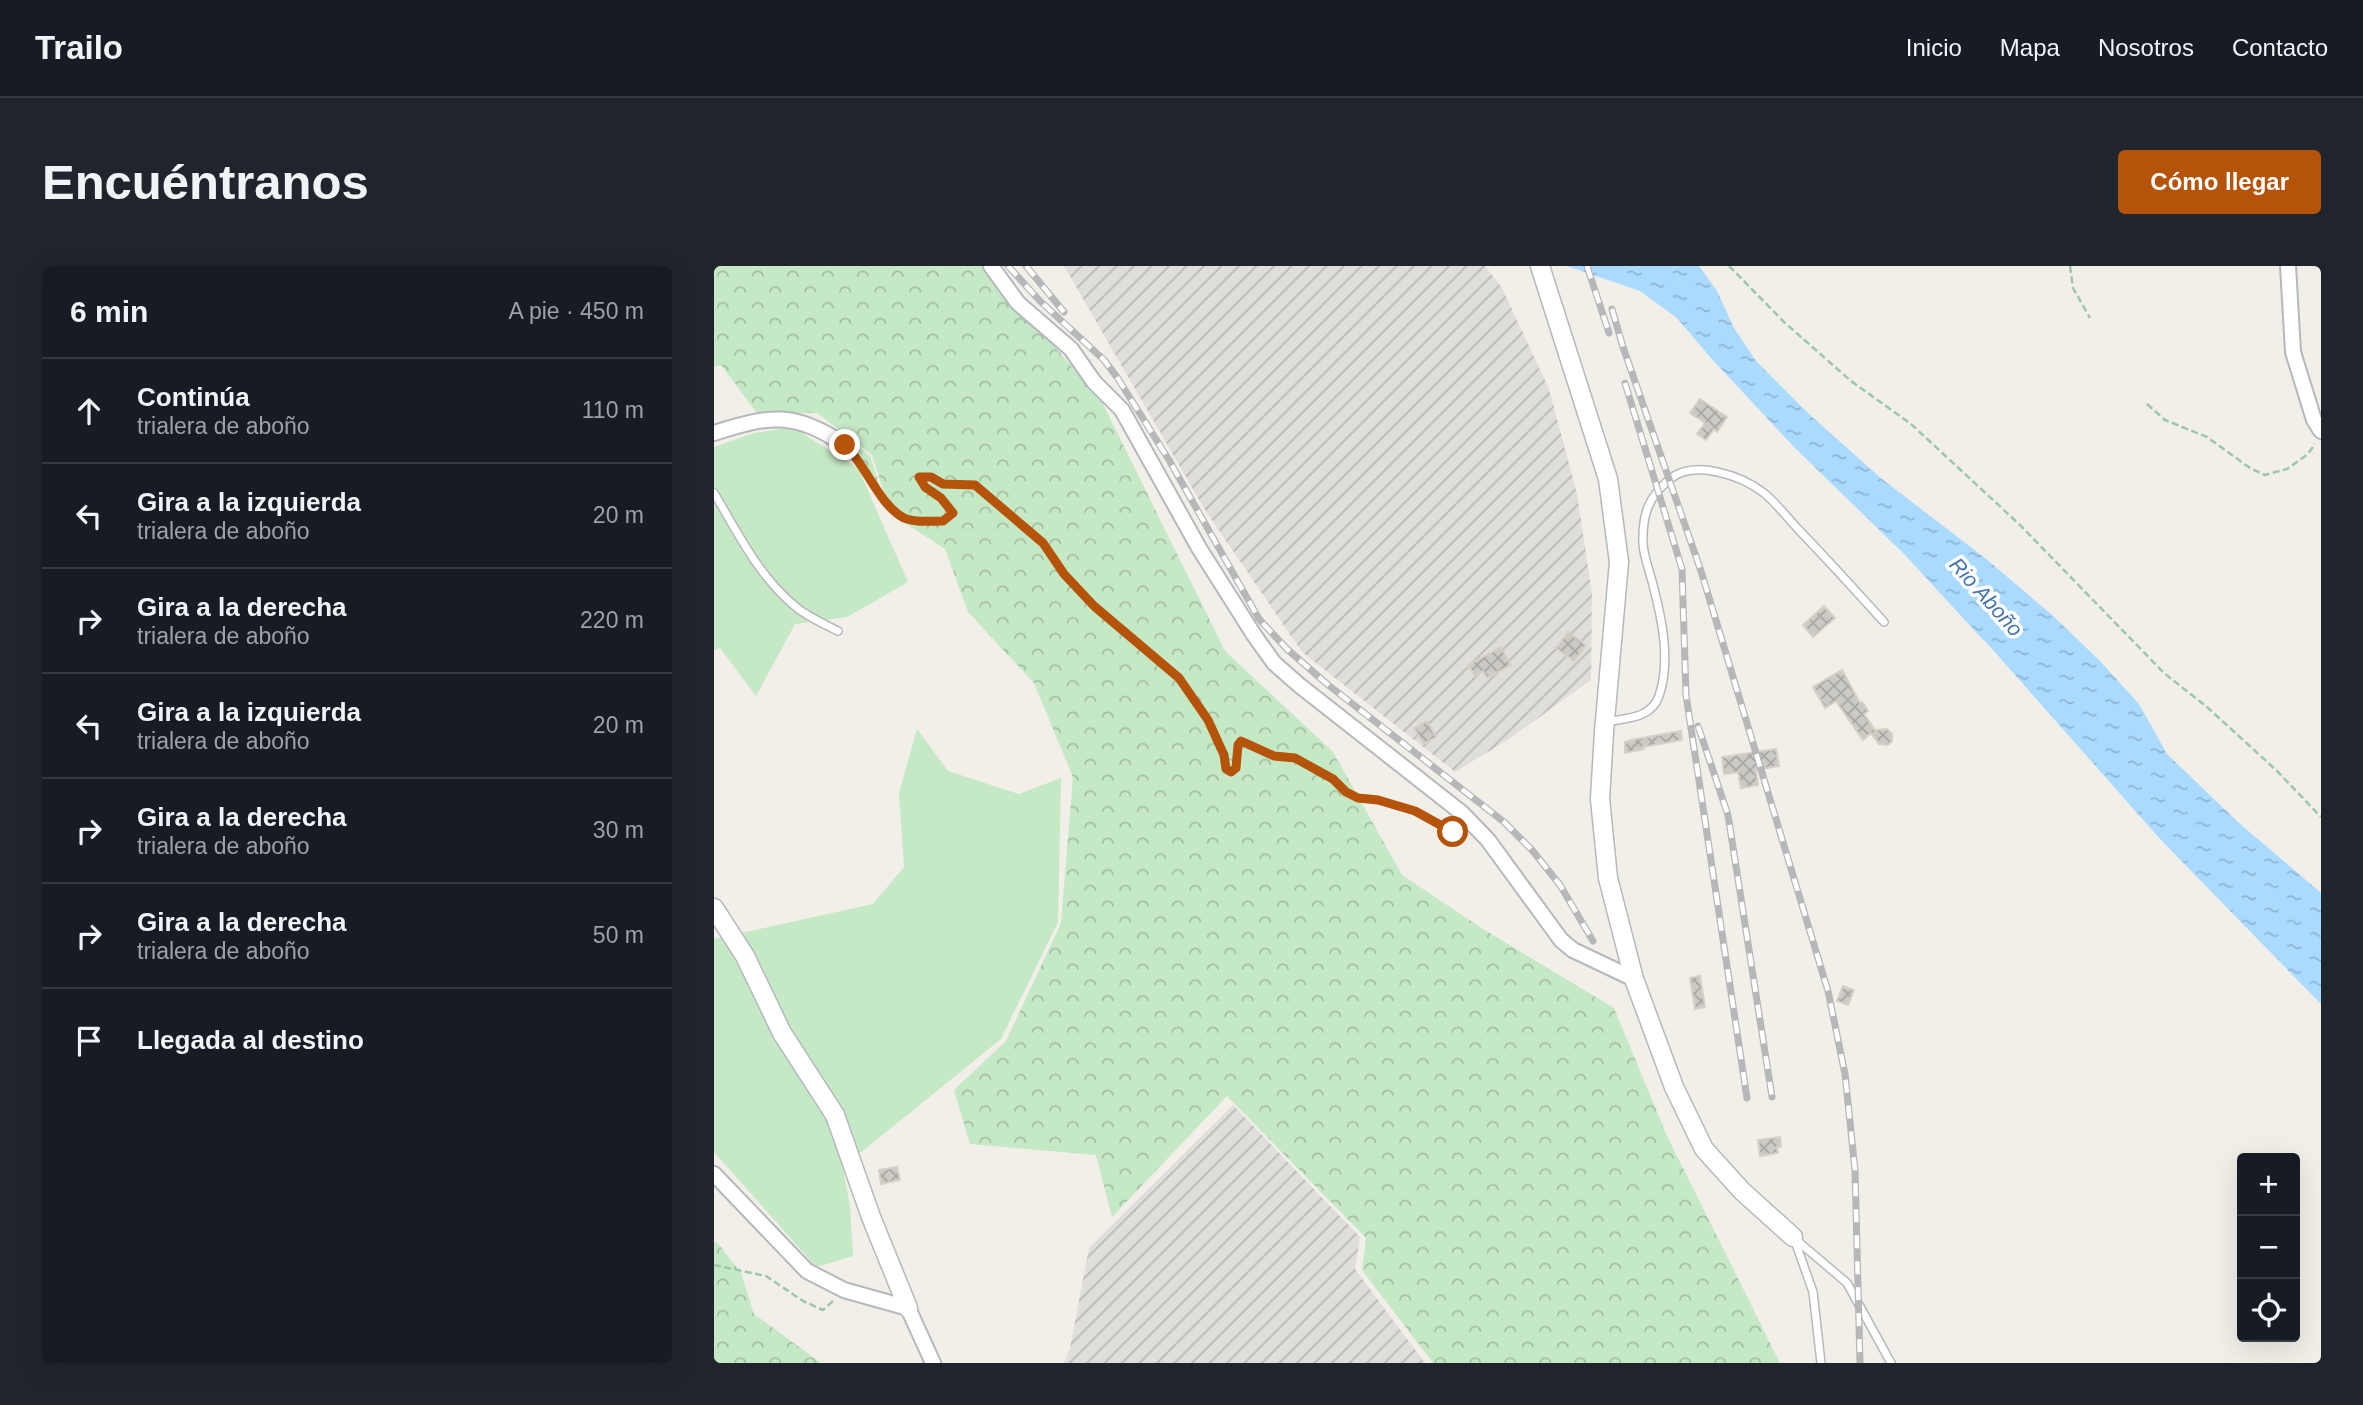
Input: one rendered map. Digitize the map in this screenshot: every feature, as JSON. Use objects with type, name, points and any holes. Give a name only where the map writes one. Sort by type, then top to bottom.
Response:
[{"type":"street","points":[[991,266],[1018,303],[1071,349],[1094,382],[1122,410],[1199,548],[1273,663],[1462,813],[1488,840],[1560,940],[1573,950],[1634,979]]},
{"type":"street","points":[[1540,266],[1608,479],[1619,562],[1600,799],[1608,878],[1634,979],[1674,1087],[1704,1149],[1742,1191],[1793,1237]]},
{"type":"street","points":[[2288,266],[2293,352],[2314,420],[2321,432]]},
{"type":"street","points":[[714,433],[756,420],[793,419],[820,429],[845,445]]},
{"type":"street","points":[[718,920],[745,956],[782,1033],[835,1115],[871,1217],[910,1315],[933,1363]]},
{"type":"street","points":[[714,1174],[807,1271],[845,1290],[910,1315]]},
{"type":"lane","points":[[1605,722],[1637,717],[1648,712],[1659,697],[1665,656],[1658,603],[1643,546],[1644,517],[1654,493],[1674,476],[1697,470],[1716,471],[1734,475],[1764,494],[1884,622]]},
{"type":"lane","points":[[714,493],[746,548],[775,589],[798,609],[838,631]]},
{"type":"lane","points":[[1793,1237],[1807,1269],[1813,1292],[1821,1363]]},
{"type":"lane","points":[[1793,1237],[1847,1283],[1891,1363]]},
{"type":"path","points":[[1729,266],[1784,322],[1851,381],[1911,424],[2020,526],[2164,673],[2207,707],[2276,770],[2321,817]]},
{"type":"path","points":[[2070,266],[2073,288],[2090,318]]},
{"type":"path","points":[[2147,404],[2165,421],[2207,437],[2250,468],[2265,475],[2287,469],[2308,454],[2321,432]]},
{"type":"path","points":[[845,445],[858,457],[885,502],[905,518],[943,521],[953,513],[941,498],[925,487],[919,477],[931,477],[943,484],[975,485],[989,495],[1015,521],[1043,543],[1064,574],[1094,606],[1179,678],[1208,720],[1224,755],[1226,769],[1231,772],[1236,768],[1238,745],[1241,741],[1274,756],[1295,758],[1333,779],[1346,792],[1358,798],[1378,800],[1424,814],[1441,827],[1465,837]]},
{"type":"path","points":[[714,1265],[765,1276],[803,1301],[823,1310],[845,1290]]},
{"type":"shaded area","points":[[1064,266],[1485,266],[1502,288],[1549,389],[1577,494],[1592,594],[1591,680],[1509,739],[1455,772],[1302,652],[1205,510]]},
{"type":"shaded area","points":[[1233,1105],[1360,1237],[1355,1269],[1425,1363],[1064,1363],[1070,1348],[1089,1248]]},
{"type":"green space","points":[[714,266],[986,266],[1102,402],[1225,651],[1333,752],[1402,875],[1483,929],[1614,1008],[1667,1136],[1780,1363],[1433,1363],[1362,1270],[1366,1238],[1227,1096],[1112,1217],[1096,1155],[970,1144],[954,1090],[1006,1041],[1061,923],[1073,777],[1034,683],[968,612],[945,549],[890,513],[872,455],[817,413],[757,413],[721,365],[714,367]]},
{"type":"green space","points":[[792,427],[858,468],[908,582],[847,617],[795,624],[756,696],[720,648],[714,650],[714,447],[754,433]]},
{"type":"green space","points":[[852,442],[870,456],[888,511]]},
{"type":"green space","points":[[917,729],[948,771],[1019,794],[1061,778],[1058,922],[1001,1039],[864,1150],[842,1164],[850,1206],[853,1256],[816,1267],[714,1152],[714,939],[873,904],[904,867],[899,793]]},
{"type":"green space","points":[[714,1242],[717,1242],[741,1273],[754,1314],[821,1363],[714,1363]]},
{"type":"water","name":"Rio Aboño","points":[[1567,266],[1699,266],[1717,291],[1734,328],[1756,361],[1810,415],[1882,479],[1985,558],[2051,614],[2100,661],[2139,704],[2167,754],[2239,823],[2321,893],[2321,1004],[2158,837],[1905,555],[1793,446],[1677,318],[1640,291]]},
{"type":"pier","points":[[1980,640],[1984,640],[2158,837],[2321,1007],[2155,839]]},
{"type":"building","points":[[1700,399],[1727,417],[1717,432],[1714,429],[1706,440],[1697,434],[1705,423],[1690,413]]},
{"type":"building","points":[[1824,606],[1835,618],[1813,637],[1803,625]]},
{"type":"building","points":[[1568,632],[1586,645],[1574,661],[1556,648]]},
{"type":"building","points":[[1501,647],[1511,665],[1487,678],[1483,671],[1475,676],[1468,665]]},
{"type":"building","points":[[1842,670],[1860,703],[1862,702],[1868,711],[1864,714],[1875,730],[1887,729],[1892,734],[1892,741],[1888,745],[1879,744],[1871,733],[1863,740],[1836,701],[1825,708],[1813,687]]},
{"type":"building","points":[[1427,721],[1436,737],[1424,744],[1414,728]]},
{"type":"building","points":[[1681,731],[1682,740],[1625,753],[1625,742]]},
{"type":"building","points":[[1776,749],[1779,766],[1756,770],[1758,785],[1741,788],[1738,772],[1724,774],[1722,757]]},
{"type":"building","points":[[1700,976],[1705,1007],[1695,1009],[1690,978]]},
{"type":"building","points":[[1843,986],[1854,990],[1848,1005],[1837,1001]]},
{"type":"building","points":[[1780,1137],[1781,1147],[1777,1147],[1778,1153],[1760,1156],[1758,1140]]},
{"type":"building","points":[[897,1167],[900,1180],[881,1184],[879,1170]]},
{"type":"railway","points":[[1008,266],[1040,301],[1104,360],[1117,377],[1169,460],[1259,619],[1287,649],[1327,684],[1504,822],[1532,850],[1560,885],[1593,941]]},
{"type":"railway","points":[[1026,266],[1064,312]]},
{"type":"railway","points":[[1587,266],[1609,333]]},
{"type":"railway","points":[[1612,309],[1701,571],[1828,991],[1845,1074],[1855,1170],[1860,1363]]},
{"type":"railway","points":[[1625,383],[1682,569],[1686,695],[1747,1098]]},
{"type":"railway","points":[[1698,726],[1728,815],[1772,1097]]},
{"type":"route","points":[[845,445],[858,457],[885,502],[905,518],[943,521],[953,513],[941,498],[925,487],[919,477],[931,477],[943,484],[975,485],[989,495],[1015,521],[1043,543],[1064,574],[1094,606],[1179,678],[1208,720],[1224,755],[1226,769],[1231,772],[1236,768],[1238,745],[1241,741],[1274,756],[1295,758],[1333,779],[1346,792],[1358,798],[1378,800],[1424,814],[1453,832]]}]
